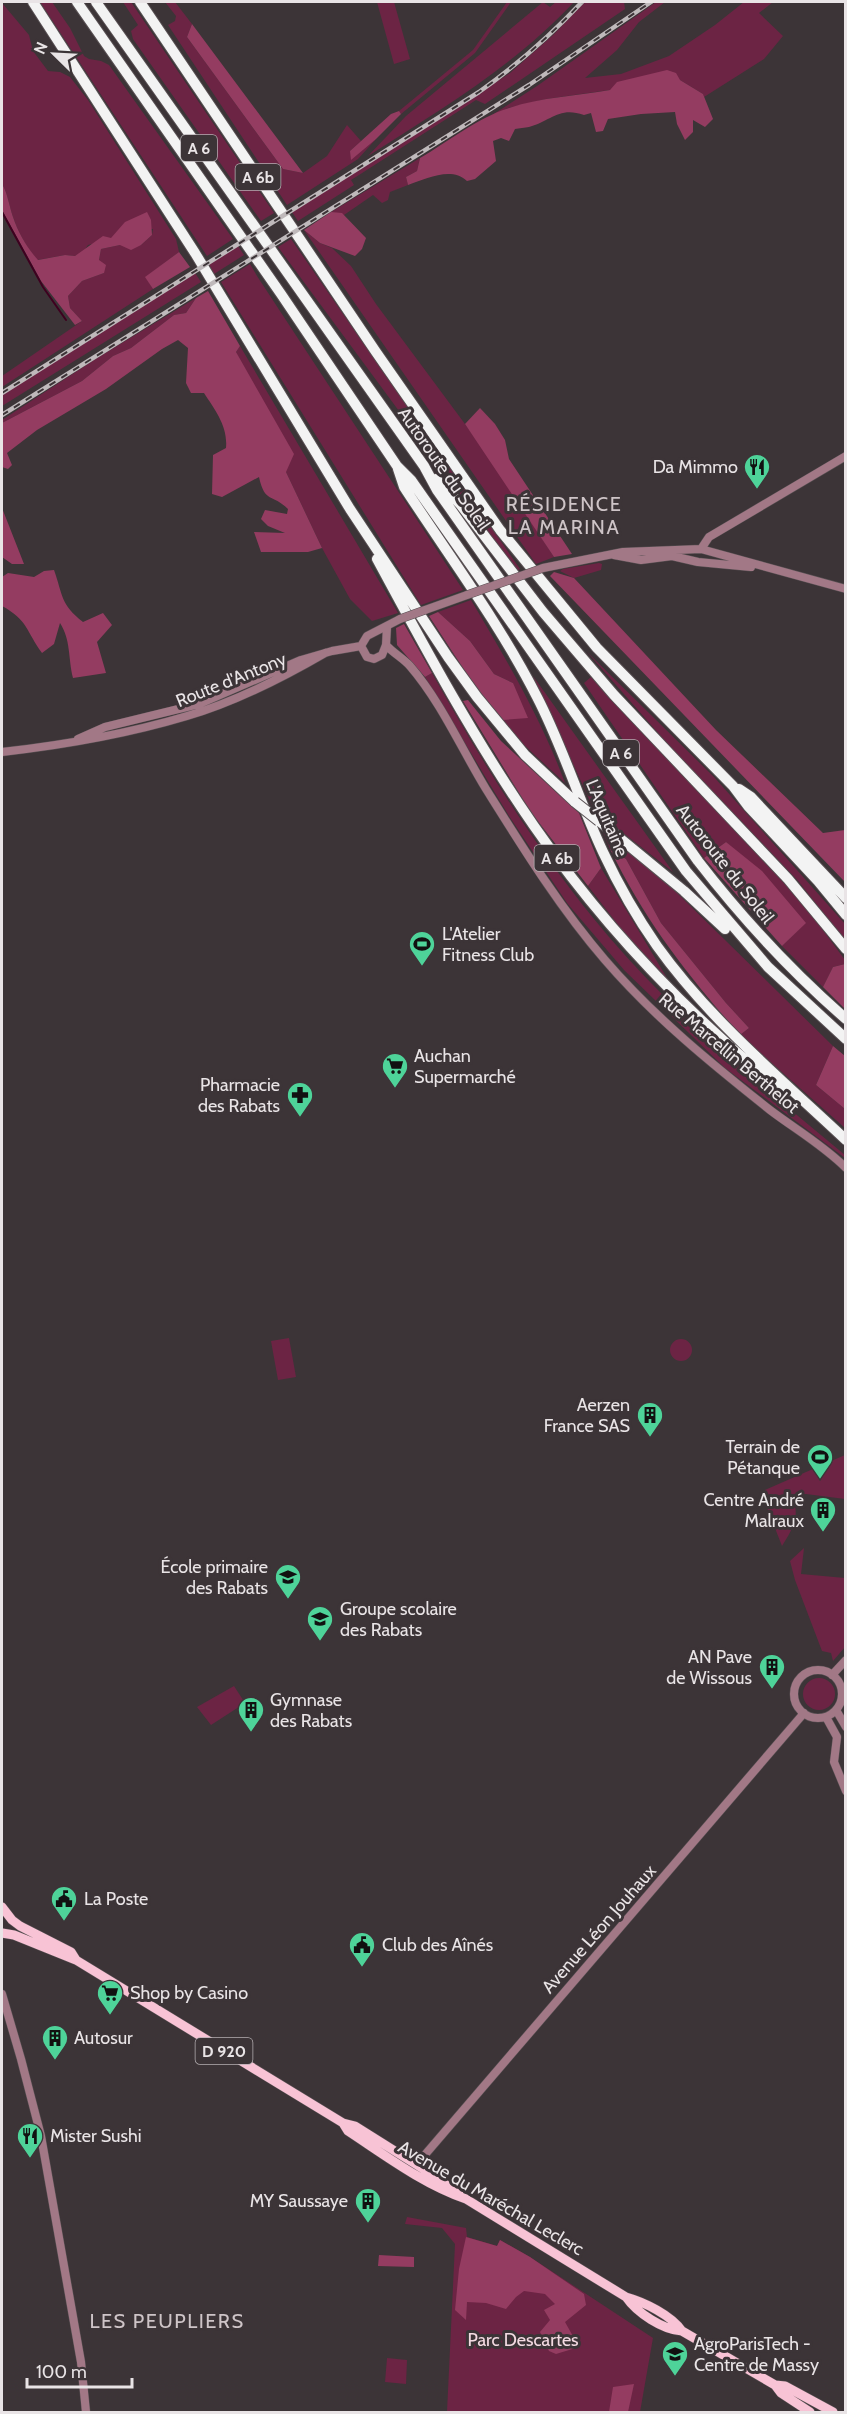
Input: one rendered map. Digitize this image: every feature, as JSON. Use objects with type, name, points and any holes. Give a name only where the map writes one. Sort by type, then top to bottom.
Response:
[{"type":"highway","name":"A 6b","points":[[33,2],[207,274],[350,509],[476,737],[533,825],[586,896],[640,959],[706,1026],[751,1066],[846,1140]]},
{"type":"highway","name":"Autoroute du Soleil","points":[[77,2],[281,294],[397,466],[411,480],[686,871],[721,916],[768,967],[846,1040]]},
{"type":"highway","name":"A 6b","points":[[140,2],[383,362],[505,537],[597,648],[733,786],[748,806],[818,881],[846,915]]},
{"type":"highway","name":"Autoroute du Soleil","points":[[99,5],[424,466],[437,490],[698,861],[777,954],[846,1019]]},
{"type":"highway","name":"L'Aquitaine","points":[[397,466],[404,487],[499,632],[537,698],[610,866],[656,944],[698,998],[726,1028],[846,1140]]},
{"type":"highway","points":[[424,466],[460,504],[543,612],[614,695],[788,879],[846,949]]},
{"type":"highway","points":[[350,509],[448,657],[477,697],[525,755],[575,802],[684,891],[768,967]]},
{"type":"highway","points":[[733,786],[751,796],[846,898]]},
{"type":"main road","name":"D 920","points":[[4,1909],[20,1926],[70,1952],[76,1960]]},
{"type":"main road","points":[[2,1932],[6,1926],[4,1909]]},
{"type":"main road","name":"D 920","points":[[2,1932],[76,1960],[343,2123],[352,2124],[417,2170]]},
{"type":"main road","name":"Avenue du Maréchal Leclerc","points":[[343,2123],[348,2131],[381,2153],[417,2170],[466,2199],[626,2297],[633,2307],[673,2331],[682,2331],[775,2385],[781,2393],[810,2412]]},
{"type":"main road","name":"Avenue du Maréchal Leclerc","points":[[775,2385],[785,2386],[833,2412]]},
{"type":"street","points":[[699,562],[693,558],[709,537],[846,456]]},
{"type":"street","points":[[699,562],[706,559],[701,550]]},
{"type":"street","points":[[399,658],[382,655],[374,658],[367,657],[361,646],[363,640],[400,620],[425,610],[543,568],[623,552],[701,550],[846,589]]},
{"type":"street","points":[[613,555],[641,560],[672,556],[699,562],[761,567]]},
{"type":"street","points":[[382,655],[387,627]]},
{"type":"street","points":[[372,634],[379,635],[385,644]]},
{"type":"street","name":"Rue Marcellin Berthelot","points":[[385,644],[413,670],[554,895],[605,960],[698,1052],[772,1112],[831,1153],[846,1168]]},
{"type":"street","name":"Route d'Antony","points":[[2,752],[74,741],[105,727],[199,704],[274,671],[326,653],[361,646]]},
{"type":"street","points":[[832,1675],[846,1660]]},
{"type":"street","points":[[815,1671],[832,1675],[841,1687],[840,1703],[836,1710],[826,1717],[810,1717],[804,1713],[795,1701],[794,1693],[800,1678],[815,1671]]},
{"type":"street","points":[[836,1710],[846,1727]]},
{"type":"street","name":"Avenue Léon Jouhaux","points":[[417,2170],[423,2157],[804,1713]]},
{"type":"street","points":[[826,1717],[837,1737],[834,1762],[846,1791]]},
{"type":"street","points":[[2,1994],[41,2136],[81,2362],[86,2412]]},
{"type":"green space","points":[[40,2],[52,2],[70,28],[84,56],[109,65],[233,239],[207,256]]},
{"type":"green space","points":[[123,2],[131,2],[274,213],[261,221],[133,39],[131,31],[138,25]]},
{"type":"green space","points":[[165,2],[175,2],[192,24],[187,37],[283,169],[303,173],[327,156],[347,125],[361,141],[350,151],[376,139],[358,159],[287,205],[168,25],[175,21],[176,16]]},
{"type":"green space","points":[[377,2],[394,2],[410,59],[394,64]]},
{"type":"green space","points":[[507,2],[511,2],[475,53],[401,114],[399,111],[473,50]]},
{"type":"green space","points":[[543,2],[550,7],[556,2],[574,2],[527,47],[502,67],[368,156],[406,116]]},
{"type":"green space","points":[[585,2],[624,2],[625,9],[485,104],[476,100],[351,180],[354,185],[298,221],[292,212],[510,73],[553,35]]},
{"type":"green space","points":[[656,2],[665,2],[639,22],[617,50],[585,78],[621,74],[669,56],[744,2],[773,2],[759,13],[783,36],[764,59],[704,97],[703,94],[680,80],[546,99],[508,108],[486,119],[537,86]]},
{"type":"green space","points":[[2,3],[29,35],[33,51],[48,71],[60,72],[70,77],[88,100],[176,239],[179,252],[146,277],[153,289],[2,387],[2,376],[82,321],[70,308],[68,296],[82,281],[104,273],[99,260],[101,249],[120,245],[141,245],[152,235],[153,229],[118,232],[111,239],[88,245],[83,252],[75,256],[65,255],[37,260],[30,250],[15,223],[2,184]]},
{"type":"green space","points":[[420,158],[417,171],[406,177],[408,185],[390,192],[388,200],[382,203],[373,195],[344,215],[331,212]]},
{"type":"green space","points":[[304,230],[320,243],[332,248],[351,266],[376,304],[485,451],[554,557],[536,564]]},
{"type":"green space","points":[[291,239],[520,569],[517,571],[278,247]]},
{"type":"green space","points":[[238,246],[244,255],[214,274],[209,264]]},
{"type":"green space","points":[[250,264],[463,590],[421,605],[221,282]]},
{"type":"green space","points":[[195,273],[201,282],[2,406],[2,395]]},
{"type":"green space","points":[[196,298],[186,313],[174,315],[131,348],[113,356],[82,381],[2,423],[2,420],[97,358]]},
{"type":"green space","points":[[240,346],[398,613],[372,621],[350,599],[322,548],[286,472],[236,352]]},
{"type":"green space","points":[[602,564],[601,570],[574,578],[560,571],[563,569]]},
{"type":"green space","points":[[471,600],[534,712],[565,783],[524,745],[503,720],[513,683],[494,674],[470,641],[438,612]]},
{"type":"green space","points":[[587,652],[714,777],[845,924],[845,941],[799,882],[673,750]]},
{"type":"green space","points":[[432,673],[514,810],[560,875],[609,937],[693,1024],[845,1155],[845,1158],[725,1068],[624,970],[567,903],[509,816],[425,677]]},
{"type":"green space","points":[[533,676],[673,872],[594,810]]},
{"type":"green space","points":[[591,677],[803,903],[845,960],[845,964],[833,967],[823,987],[782,946],[805,923],[726,842],[704,858],[584,683]]},
{"type":"green space","points":[[603,832],[672,888],[833,1046],[816,1085],[845,1109],[845,1128],[740,1035],[749,1028],[661,923],[626,859],[610,849]]},
{"type":"green space","points":[[601,868],[670,983],[622,930],[588,886]]},
{"type":"green space","points":[[289,1338],[296,1377],[278,1380],[271,1341]]},
{"type":"green space","points":[[677,1339],[685,1339],[692,1346],[692,1354],[685,1361],[677,1361],[670,1354],[670,1346]]},
{"type":"green space","points":[[845,1455],[845,1499],[806,1494],[761,1496],[760,1492]]},
{"type":"green space","points":[[785,1498],[793,1501],[796,1513],[794,1525],[782,1546],[764,1500]]},
{"type":"green space","points":[[804,1548],[801,1574],[845,1578],[845,1647],[833,1661],[831,1653],[822,1651],[790,1561]]},
{"type":"green space","points":[[819,1678],[830,1683],[835,1694],[830,1705],[819,1710],[808,1705],[803,1694],[808,1683]]},
{"type":"green space","points":[[234,1686],[245,1703],[211,1725],[197,1707]]},
{"type":"green space","name":"Parc Descartes","points":[[407,2217],[466,2228],[467,2237],[497,2246],[500,2240],[530,2257],[653,2338],[640,2412],[447,2412],[455,2244],[442,2228],[405,2224]]},
{"type":"green space","points":[[387,2358],[407,2360],[406,2384],[385,2382]]},
{"type":"shaded area","points":[[192,24],[303,173],[283,169],[187,37]]},
{"type":"shaded area","points":[[667,70],[676,73],[680,80],[703,94],[713,119],[705,127],[693,120],[693,132],[685,140],[677,124],[675,112],[608,119],[603,131],[596,132],[591,113],[584,115],[561,113],[529,127],[515,129],[509,141],[501,138],[493,141],[496,161],[475,179],[467,181],[454,174],[446,174],[408,185],[406,177],[417,171],[420,158],[497,112],[534,101],[610,90],[617,82]]},
{"type":"shaded area","points":[[399,111],[401,114],[351,160],[350,151],[391,114]]},
{"type":"shaded area","points":[[2,184],[17,228],[38,260],[65,255],[75,256],[103,236],[111,238],[125,222],[147,212],[151,220],[152,235],[131,250],[120,245],[101,249],[99,260],[106,265],[104,273],[82,281],[68,296],[70,308],[82,321],[75,325],[41,281],[2,210]]},
{"type":"shaded area","points":[[331,212],[342,213],[366,238],[362,249],[355,256],[320,243],[304,230]]},
{"type":"shaded area","points":[[179,252],[190,267],[153,289],[145,277]]},
{"type":"shaded area","points":[[208,291],[240,346],[236,352],[294,454],[286,472],[322,548],[308,552],[261,552],[254,532],[285,533],[268,526],[261,519],[265,510],[287,514],[288,509],[267,495],[259,477],[222,497],[212,494],[213,455],[226,448],[225,433],[220,419],[204,393],[191,393],[186,383],[188,348],[178,340],[106,389],[37,430],[7,453],[12,465],[8,469],[2,467],[2,423],[82,381],[113,356],[131,348],[174,315],[186,313],[196,298]]},
{"type":"shaded area","points":[[480,408],[495,424],[505,440],[509,459],[572,554],[554,557],[465,424]]},
{"type":"shaded area","points":[[2,508],[24,564],[12,564],[2,557]]},
{"type":"shaded area","points":[[54,570],[63,599],[76,616],[83,622],[103,613],[112,625],[97,642],[106,673],[73,678],[68,643],[60,623],[54,644],[42,653],[22,621],[2,606],[2,577],[8,573],[34,577],[44,571]]},
{"type":"shaded area","points":[[554,572],[574,578],[716,730],[823,833],[845,830],[845,882],[550,576]]},
{"type":"shaded area","points":[[438,612],[470,641],[494,674],[513,683],[528,718],[503,720],[474,685],[429,616]]},
{"type":"shaded area","points":[[404,624],[432,673],[425,677],[397,645],[396,628]]},
{"type":"shaded area","points":[[468,700],[501,741],[579,813],[601,868],[588,886],[530,811],[463,701]]},
{"type":"shaded area","points":[[726,842],[762,871],[806,923],[782,946],[704,858]]},
{"type":"shaded area","points":[[610,849],[626,859],[661,923],[749,1028],[740,1035],[702,991],[669,947],[638,901]]},
{"type":"shaded area","points":[[846,964],[845,1009],[823,987],[833,967]]},
{"type":"shaded area","points":[[833,1046],[845,1056],[845,1109],[816,1085]]},
{"type":"shaded area","points":[[466,2237],[497,2246],[500,2240],[530,2257],[584,2294],[586,2305],[565,2322],[579,2347],[556,2354],[549,2351],[540,2332],[550,2320],[544,2310],[555,2304],[545,2294],[524,2291],[506,2309],[486,2303],[467,2302],[466,2320],[455,2310],[459,2269]]},
{"type":"shaded area","points":[[379,2255],[414,2257],[414,2267],[378,2266]]},
{"type":"shaded area","points":[[634,2384],[628,2412],[609,2412],[613,2387]]},
{"type":"waterway","points":[[2,212],[43,287],[66,320]]},
{"type":"railway","points":[[2,393],[479,92],[533,49],[582,2]]},
{"type":"railway","points":[[2,415],[529,85],[651,2]]},
{"type":"place","name":"Da Mimmo","points":[[757,490]]},
{"type":"place","name":"L'Atelier Fitness Club","points":[[422,967]]},
{"type":"place","name":"Auchan Supermarché","points":[[395,1089]]},
{"type":"place","name":"Pharmacie des Rabats","points":[[300,1118]]},
{"type":"place","name":"Aerzen France SAS","points":[[650,1438]]},
{"type":"place","name":"Terrain de Pétanque","points":[[820,1480]]},
{"type":"place","name":"Centre André Malraux","points":[[823,1533]]},
{"type":"place","name":"École primaire des Rabats","points":[[288,1600]]},
{"type":"place","name":"Groupe scolaire des Rabats","points":[[320,1642]]},
{"type":"place","name":"AN Pave de Wissous","points":[[772,1690]]},
{"type":"place","name":"Gymnase des Rabats","points":[[251,1733]]},
{"type":"place","name":"La Poste","points":[[64,1922]]},
{"type":"place","name":"Club des Aînés","points":[[362,1968]]},
{"type":"place","name":"Shop by Casino","points":[[110,2016]]},
{"type":"place","name":"Autosur","points":[[55,2061]]},
{"type":"place","name":"Mister Sushi","points":[[30,2159]]},
{"type":"place","name":"MY Saussaye","points":[[368,2224]]},
{"type":"place","name":"AgroParisTech - Centre de Massy","points":[[675,2377]]},
{"type":"district","name":"RÉSIDENCE LA MARINA","points":[[564,516]]},
{"type":"district","name":"LES PEUPLIERS","points":[[167,2321]]}]
